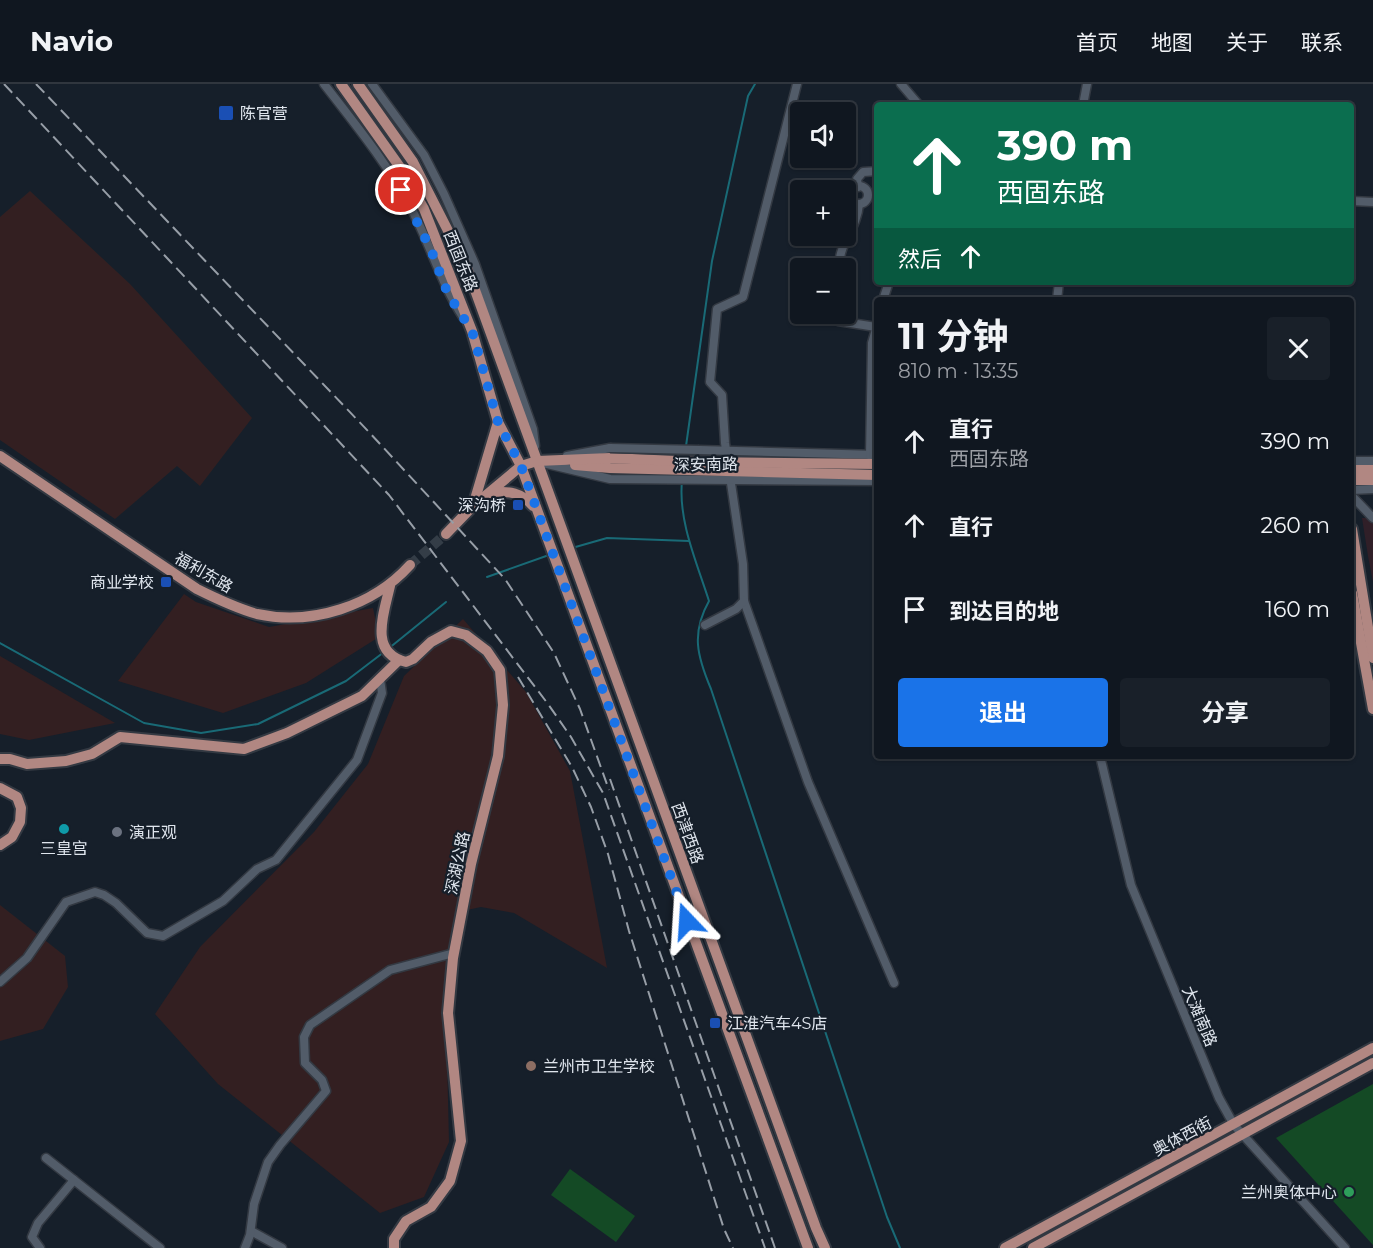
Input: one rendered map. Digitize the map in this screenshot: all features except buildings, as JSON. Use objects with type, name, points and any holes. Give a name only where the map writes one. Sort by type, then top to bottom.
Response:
[{"type":"main road","name":"西固东路","points":[[341,84],[402,170],[424,209],[472,331],[498,422],[521,466],[558,567]]},
{"type":"main road","name":"西固东路","points":[[358,84],[413,162],[467,268],[573,562]]},
{"type":"main road","points":[[473,506],[498,422]]},
{"type":"main road","name":"福利东路","points":[[0,456],[197,589],[230,605],[258,614],[285,617],[320,614],[353,605],[390,586],[410,565]]},
{"type":"main road","name":"深安南路","points":[[537,461],[610,463],[697,471],[874,475]]},
{"type":"main road","points":[[446,534],[473,506],[521,466],[537,461]]},
{"type":"main road","name":"深安南路","points":[[730,471],[874,464]]},
{"type":"main road","points":[[1354,470],[1373,470]]},
{"type":"main road","points":[[1354,480],[1373,480]]},
{"type":"main road","points":[[491,493],[516,493],[527,499],[535,508]]},
{"type":"main road","points":[[1354,541],[1373,658]]},
{"type":"main road","name":"西津西路","points":[[573,562],[825,1248]]},
{"type":"main road","name":"西津西路","points":[[558,567],[808,1248]]},
{"type":"main road","points":[[1,758],[27,764],[66,761],[92,754],[120,737],[244,749],[287,733],[362,696],[380,679],[394,658],[381,641],[390,586]]},
{"type":"main road","points":[[1354,604],[1373,709]]},
{"type":"main road","name":"深湖公路","points":[[394,658],[406,662],[413,659],[431,642],[451,632],[466,635],[487,651],[501,670],[503,705],[498,756],[474,853],[454,953],[448,1013],[461,1140],[450,1181],[432,1207],[406,1221],[394,1239],[394,1248]]},
{"type":"main road","points":[[0,788],[17,797],[21,808],[20,822],[12,837],[0,845]]},
{"type":"main road","name":"奥体西街","points":[[1005,1248],[1234,1125],[1373,1047]]},
{"type":"main road","name":"奥体西街","points":[[1033,1248],[1373,1063]]},
{"type":"street","points":[[324,84],[390,171],[421,230],[448,294],[472,331]]},
{"type":"street","points":[[372,84],[424,155],[458,223],[533,429],[537,461]]},
{"type":"street","points":[[797,84],[743,297],[717,309],[711,382],[722,395],[743,564],[744,601],[808,782],[894,983]]},
{"type":"street","points":[[901,84],[916,102]]},
{"type":"street","points":[[1084,102],[1087,84]]},
{"type":"street","points":[[839,258],[839,253],[854,225],[859,204],[865,201],[867,195],[864,189],[858,187],[857,179],[863,172],[874,171]]},
{"type":"street","points":[[1354,201],[1373,202]]},
{"type":"street","points":[[856,323],[874,325]]},
{"type":"street","points":[[874,336],[872,343],[874,455]]},
{"type":"street","name":"深安南路","points":[[537,461],[610,463],[699,450],[874,455]]},
{"type":"street","points":[[1354,461],[1373,461]]},
{"type":"street","name":"深安南路","points":[[730,471],[874,481]]},
{"type":"street","points":[[1354,490],[1373,489]]},
{"type":"street","points":[[1354,498],[1373,518]]},
{"type":"street","points":[[705,625],[736,609],[744,601]]},
{"type":"street","points":[[0,982],[27,958],[66,902],[95,892],[104,895],[147,933],[163,936],[223,901],[257,869],[276,860],[357,759],[382,693],[380,679]]},
{"type":"street","name":"大滩南路","points":[[1101,759],[1131,885],[1219,1098],[1234,1125],[1345,1248]]},
{"type":"street","points":[[245,1248],[251,1231],[254,1204],[268,1162],[326,1091],[322,1080],[305,1063],[304,1037],[310,1025],[390,970],[454,953]]},
{"type":"street","points":[[46,1158],[160,1248]]},
{"type":"street","points":[[40,1248],[32,1237],[38,1222],[74,1180]]},
{"type":"street","points":[[251,1231],[282,1248]]},
{"type":"shaded area","points":[[30,191],[130,284],[252,418],[200,486],[177,466],[115,519],[0,440],[0,217]]},
{"type":"shaded area","points":[[1362,518],[1373,518],[1373,582],[1368,556]]},
{"type":"shaded area","points":[[184,594],[196,602],[269,627],[373,608],[379,637],[306,683],[223,713],[118,681]]},
{"type":"shaded area","points":[[463,619],[526,692],[570,771],[607,968],[514,913],[481,907],[458,912],[446,1014],[449,1142],[424,1197],[380,1213],[218,1084],[155,1014],[200,947],[314,832],[368,764],[404,676]]},
{"type":"shaded area","points":[[0,656],[115,723],[29,740],[0,734]]},
{"type":"shaded area","points":[[0,905],[65,956],[68,987],[43,1029],[0,1041]]},
{"type":"green space","name":"兰州奥体中心","points":[[1373,1084],[1373,1245],[1276,1138]]},
{"type":"green space","points":[[570,1169],[635,1216],[616,1242],[551,1195]]},
{"type":"waterway","points":[[686,446],[712,261],[748,96],[755,84]]},
{"type":"waterway","points":[[682,481],[686,527],[709,601],[703,613],[698,634],[702,666],[887,1217],[900,1248]]},
{"type":"waterway","points":[[572,548],[607,538],[689,541]]},
{"type":"waterway","points":[[487,577],[549,555]]},
{"type":"waterway","points":[[388,649],[446,602]]},
{"type":"waterway","points":[[0,643],[144,723],[201,733],[258,724],[346,681],[384,652]]},
{"type":"tunnel","points":[[410,565],[446,534]]},
{"type":"railway","points":[[4,84],[389,495],[571,737],[603,793],[765,1248]]},
{"type":"railway","points":[[36,84],[368,431],[505,579],[554,653],[580,709],[609,790]]},
{"type":"railway","points":[[518,677],[572,767],[591,807],[608,854],[629,931],[724,1229],[733,1248]]},
{"type":"railway","points":[[610,779],[775,1248]]},
{"type":"place","name":"陈官营","points":[[226,113]]},
{"type":"place","name":"深沟桥","points":[[518,505]]},
{"type":"place","name":"商业学校","points":[[166,582]]},
{"type":"place","name":"三皇宫","points":[[64,829]]},
{"type":"place","name":"演正观","points":[[117,832]]},
{"type":"place","name":"江淮汽车4S店","points":[[715,1023]]},
{"type":"place","name":"兰州市卫生学校","points":[[531,1066]]},
{"type":"place","name":"兰州奥体中心","points":[[1349,1192]]},
{"type":"route","points":[[401,190],[431,250],[448,294],[472,331],[498,422],[521,466],[687,921]]}]
